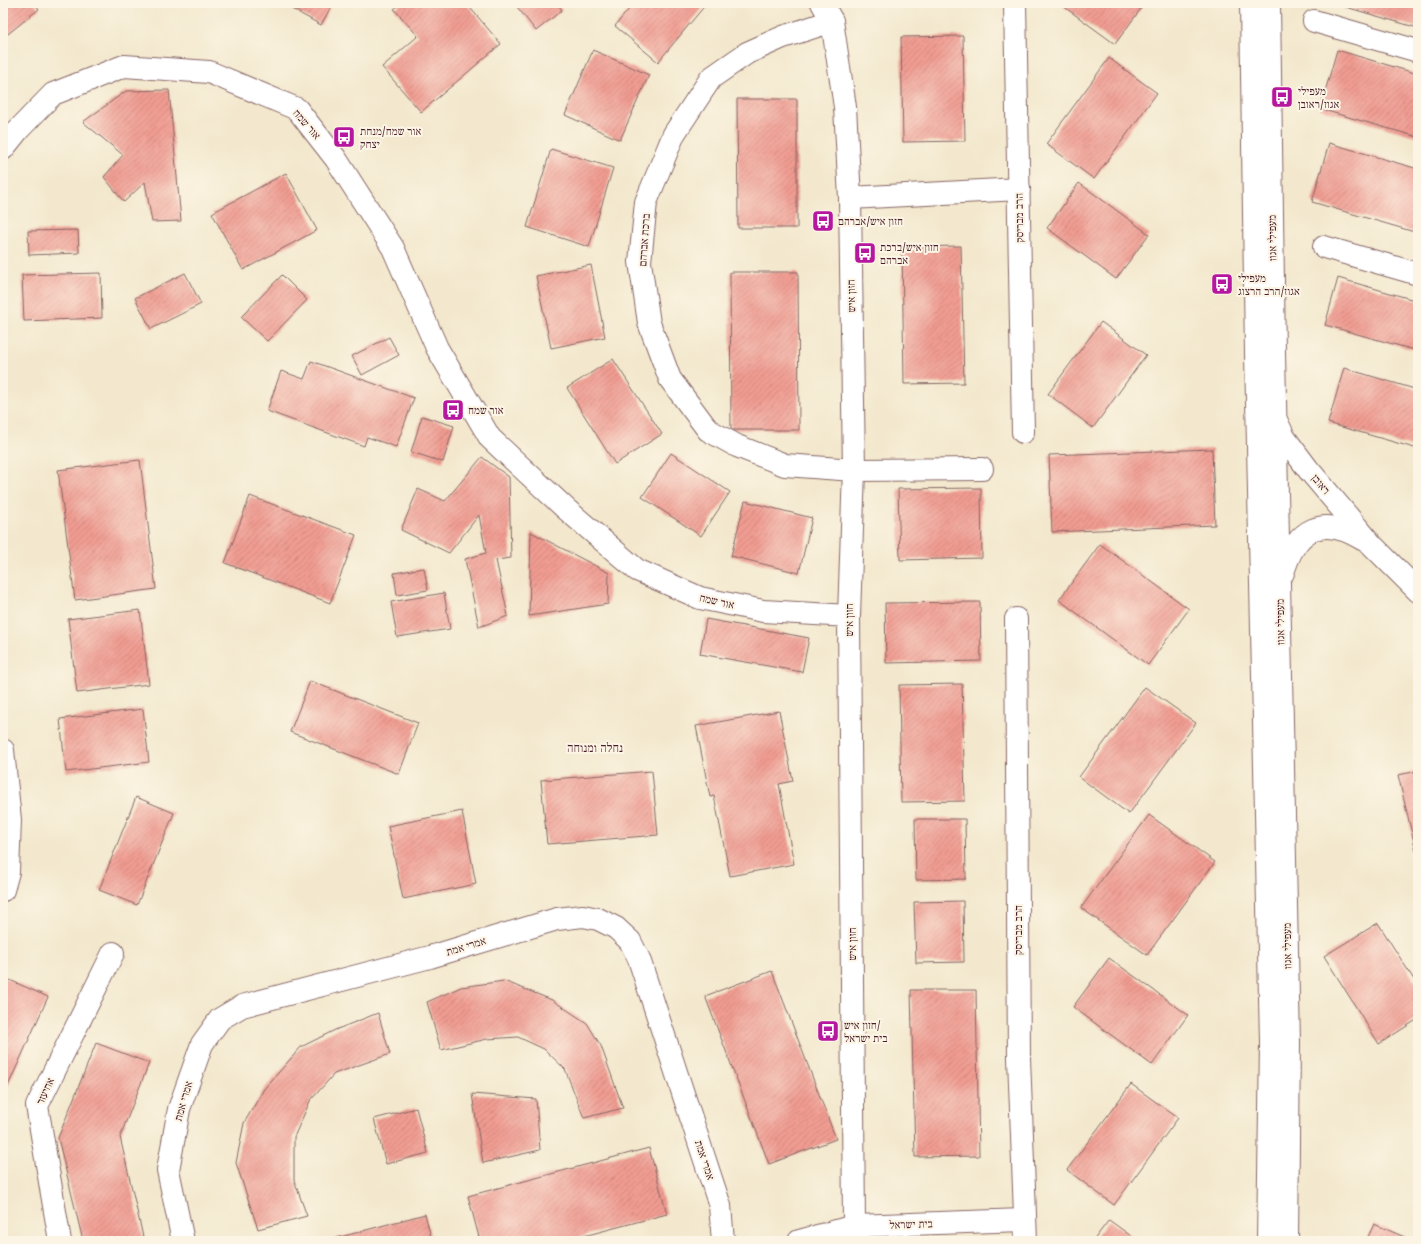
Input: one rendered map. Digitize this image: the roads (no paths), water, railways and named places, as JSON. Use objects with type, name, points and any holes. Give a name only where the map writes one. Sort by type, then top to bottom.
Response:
[{"type":"street","name":"הרב מבריסק","points":[[1016,3],[1023,432]]},
{"type":"street","name":"מעפילי אגוז","points":[[1250,3],[1256,362],[1271,1043],[1268,1241]]},
{"type":"street","name":"מעפילי אגוז","points":[[1269,3],[1279,585],[1289,1042],[1287,1241]]},
{"type":"street","name":"חזון איש","points":[[827,12],[845,107],[850,198],[854,470],[849,616],[855,1234]]},
{"type":"street","name":"ברכת אברהם","points":[[827,12],[784,37],[747,53],[711,78],[674,134],[646,202],[640,262],[649,323],[670,379],[708,430],[737,446],[785,464],[854,470],[982,469]]},
{"type":"street","points":[[1314,21],[1418,51]]},
{"type":"street","name":"אור שמח","points":[[3,149],[19,129],[53,94],[124,66],[209,72],[297,109],[336,159],[392,248],[437,348],[490,438],[566,509],[636,570],[700,598],[763,611],[849,616]]},
{"type":"street","points":[[850,198],[1019,189]]},
{"type":"street","points":[[1324,247],[1418,274]]},
{"type":"street","name":"ראובן","points":[[1276,420],[1284,437],[1293,450],[1372,545],[1418,590]]},
{"type":"street","name":"ראובן","points":[[1279,585],[1287,558],[1296,543],[1305,534],[1318,528],[1330,527],[1345,530],[1372,545]]},
{"type":"street","name":"הרב מבריסק","points":[[1016,619],[1019,1058],[1026,1230]]},
{"type":"street","points":[[3,750],[10,820],[8,872],[3,890]]},
{"type":"street","name":"אמרי אמת","points":[[183,1241],[168,1170],[179,1109],[202,1044],[220,1019],[242,1006],[430,957],[557,919],[583,916],[598,920],[616,928],[630,941],[639,959],[720,1206],[723,1241]]},
{"type":"street","name":"אחיעזר","points":[[60,1241],[36,1106],[113,953]]},
{"type":"street","name":"בית ישראל","points":[[799,1241],[855,1234],[1026,1230]]},
{"type":"place","name":"מעפילי אגוז/ראובן","points":[[1282,97]]},
{"type":"place","name":"אור שמח/מנחת יצחק","points":[[344,137]]},
{"type":"place","name":"חזון איש/אברהם","points":[[823,221]]},
{"type":"place","name":"חזון איש/ברכת אברהם","points":[[865,253]]},
{"type":"place","name":"מעפילי אגוז/הרב הרצוג","points":[[1222,284]]},
{"type":"place","name":"אור שמח","points":[[453,410]]},
{"type":"place","name":"חזון איש/ בית ישראל","points":[[828,1031]]},
{"type":"district","name":"נחלה ומנוחה","points":[[595,748]]}]
